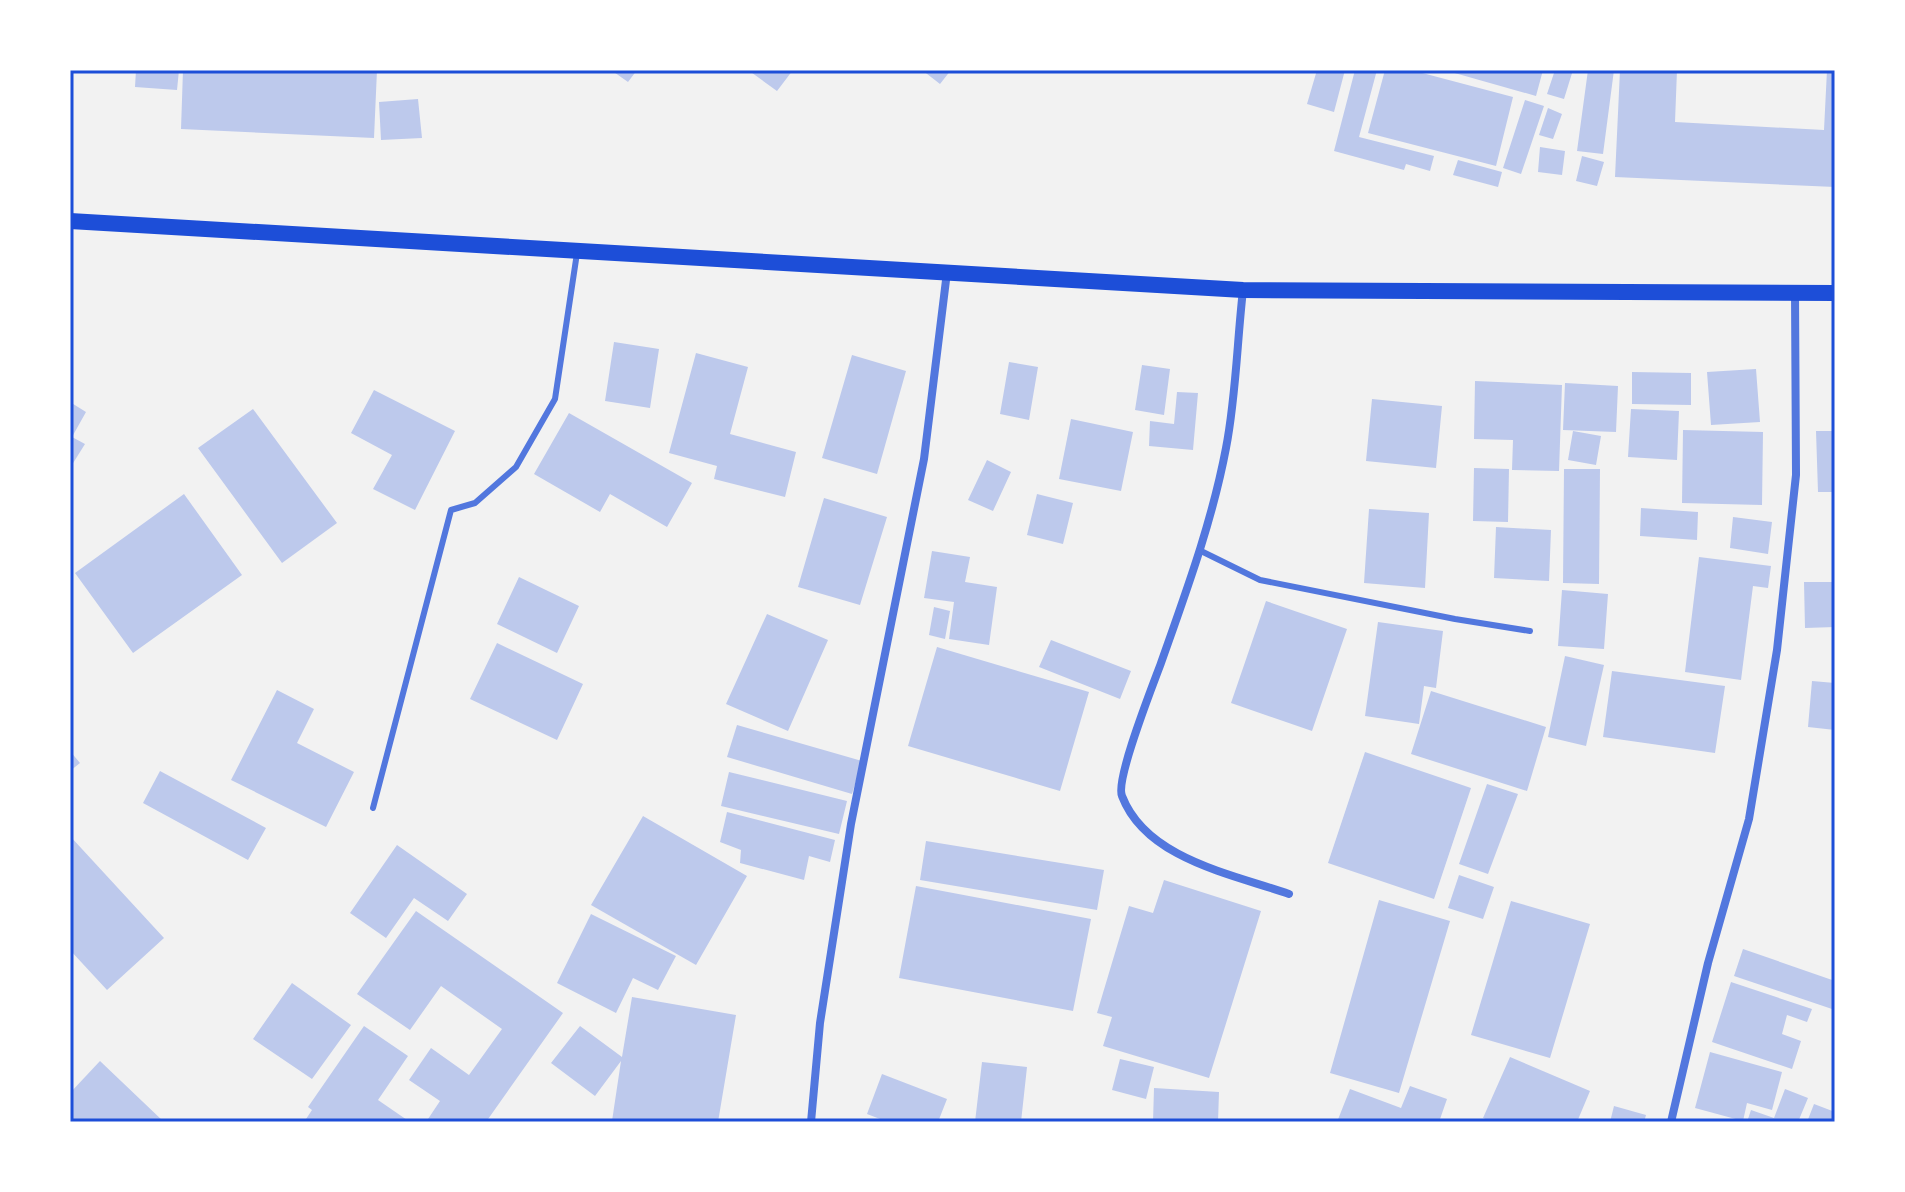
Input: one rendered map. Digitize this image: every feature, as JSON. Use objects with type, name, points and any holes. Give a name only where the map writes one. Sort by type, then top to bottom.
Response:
[{"type":"main road","points":[[70,221],[1243,290],[1835,293]]},
{"type":"street","points":[[811,1122],[820,1023],[851,824],[924,459],[947,272]]},
{"type":"street","points":[[1243,290],[1226,446],[1201,551],[1145,708],[1120,793],[1139,827],[1167,848],[1195,863],[1289,894]]},
{"type":"street","points":[[1671,1122],[1708,963],[1749,819],[1777,650],[1796,475],[1795,291]]},
{"type":"lane","points":[[373,808],[451,510],[475,503],[516,467],[555,399],[577,250]]},
{"type":"lane","points":[[1201,551],[1260,580],[1530,631]]},
{"type":"building","points":[[136,70],[179,70],[177,90],[135,87]]},
{"type":"building","points":[[183,70],[377,70],[374,138],[181,129]]},
{"type":"building","points":[[611,70],[637,70],[628,82]]},
{"type":"building","points":[[748,70],[793,70],[777,91]]},
{"type":"building","points":[[922,70],[951,70],[940,84]]},
{"type":"building","points":[[1317,70],[1345,70],[1334,112],[1307,104]]},
{"type":"building","points":[[1355,70],[1377,70],[1359,137],[1434,156],[1430,171],[1406,164],[1404,170],[1334,151]]},
{"type":"building","points":[[1385,70],[1411,70],[1513,97],[1496,166],[1368,133]]},
{"type":"building","points":[[1444,70],[1543,70],[1536,96]]},
{"type":"building","points":[[1555,70],[1573,70],[1564,99],[1547,94]]},
{"type":"building","points":[[1588,70],[1614,70],[1603,154],[1577,151]]},
{"type":"building","points":[[1620,70],[1677,70],[1675,122],[1824,130],[1827,70],[1835,70],[1835,187],[1615,177]]},
{"type":"building","points":[[418,99],[422,138],[381,140],[379,102]]},
{"type":"building","points":[[1525,100],[1544,106],[1521,174],[1503,168]]},
{"type":"building","points":[[1548,108],[1562,114],[1553,139],[1539,135]]},
{"type":"building","points":[[1540,147],[1565,151],[1562,175],[1538,172]]},
{"type":"building","points":[[1582,156],[1604,162],[1597,186],[1576,181]]},
{"type":"building","points":[[1458,160],[1502,172],[1498,187],[1453,175]]},
{"type":"building","points":[[614,342],[659,349],[650,408],[605,401]]},
{"type":"building","points":[[696,353],[748,367],[730,434],[796,452],[785,497],[714,479],[717,466],[669,453]]},
{"type":"building","points":[[852,355],[906,371],[877,474],[822,458]]},
{"type":"building","points":[[1009,362],[1038,367],[1029,420],[1000,414]]},
{"type":"building","points":[[1142,365],[1170,369],[1164,415],[1135,410]]},
{"type":"building","points":[[1756,369],[1760,422],[1711,425],[1707,372]]},
{"type":"building","points":[[1632,372],[1691,373],[1691,405],[1632,404]]},
{"type":"building","points":[[1475,381],[1562,385],[1559,471],[1512,470],[1513,440],[1474,439]]},
{"type":"building","points":[[1565,383],[1618,386],[1616,432],[1563,430]]},
{"type":"building","points":[[374,390],[455,431],[415,510],[373,489],[392,455],[351,433]]},
{"type":"building","points":[[1177,392],[1198,393],[1193,450],[1149,446],[1150,421],[1174,424]]},
{"type":"building","points":[[1372,399],[1442,406],[1436,468],[1366,461]]},
{"type":"building","points":[[70,402],[86,412],[72,437],[85,444],[70,468]]},
{"type":"building","points":[[253,409],[337,523],[282,563],[198,448]]},
{"type":"building","points":[[1631,409],[1679,411],[1677,460],[1628,457]]},
{"type":"building","points":[[569,413],[692,483],[667,527],[610,494],[600,512],[534,474]]},
{"type":"building","points":[[1071,419],[1133,432],[1121,491],[1059,479]]},
{"type":"building","points":[[1683,430],[1763,432],[1762,505],[1682,503]]},
{"type":"building","points":[[1573,431],[1601,436],[1596,465],[1568,460]]},
{"type":"building","points":[[1816,431],[1835,431],[1835,492],[1818,492]]},
{"type":"building","points":[[987,460],[1011,472],[993,511],[968,500]]},
{"type":"building","points":[[1474,468],[1509,469],[1508,522],[1473,521]]},
{"type":"building","points":[[1564,469],[1600,469],[1599,584],[1563,583]]},
{"type":"building","points":[[184,494],[242,575],[133,653],[75,573]]},
{"type":"building","points":[[1037,494],[1073,503],[1063,544],[1027,535]]},
{"type":"building","points":[[824,498],[887,517],[860,605],[798,587]]},
{"type":"building","points":[[1641,508],[1698,512],[1697,540],[1640,536]]},
{"type":"building","points":[[1369,509],[1429,513],[1425,588],[1364,583]]},
{"type":"building","points":[[1733,517],[1772,522],[1768,554],[1730,548]]},
{"type":"building","points":[[1496,527],[1551,530],[1549,581],[1494,578]]},
{"type":"building","points":[[932,551],[970,557],[965,582],[997,587],[989,645],[949,639],[954,602],[924,598]]},
{"type":"building","points":[[1699,557],[1771,566],[1768,588],[1753,586],[1741,680],[1685,672]]},
{"type":"building","points":[[519,577],[579,606],[557,653],[497,624]]},
{"type":"building","points":[[1804,582],[1835,582],[1835,627],[1805,628]]},
{"type":"building","points":[[1562,590],[1608,594],[1604,649],[1558,646]]},
{"type":"building","points":[[1266,601],[1347,629],[1312,731],[1231,703]]},
{"type":"building","points":[[934,607],[950,611],[945,639],[929,635]]},
{"type":"building","points":[[767,614],[828,640],[788,731],[726,704]]},
{"type":"building","points":[[1378,622],[1443,631],[1436,688],[1424,686],[1419,724],[1365,716]]},
{"type":"building","points":[[1051,640],[1131,671],[1120,699],[1039,667]]},
{"type":"building","points":[[497,643],[583,684],[557,740],[470,699]]},
{"type":"building","points":[[937,647],[1089,692],[1060,791],[908,746]]},
{"type":"building","points":[[1565,656],[1604,665],[1586,746],[1548,737]]},
{"type":"building","points":[[1612,671],[1725,686],[1715,753],[1603,737]]},
{"type":"building","points":[[1812,681],[1835,683],[1835,730],[1808,727]]},
{"type":"building","points":[[277,690],[314,709],[297,743],[354,772],[326,827],[231,780]]},
{"type":"building","points":[[1431,691],[1546,727],[1527,791],[1411,754]]},
{"type":"building","points":[[737,725],[862,761],[852,794],[727,757]]},
{"type":"building","points":[[70,751],[80,763],[70,771]]},
{"type":"building","points":[[1365,752],[1471,788],[1434,899],[1328,863]]},
{"type":"building","points":[[160,771],[266,828],[248,860],[143,803]]},
{"type":"building","points":[[729,772],[847,801],[839,834],[721,806]]},
{"type":"building","points":[[1487,784],[1518,794],[1488,874],[1459,864]]},
{"type":"building","points":[[727,812],[835,840],[830,862],[809,856],[804,880],[740,863],[741,850],[720,842]]},
{"type":"building","points":[[643,816],[747,876],[696,965],[591,905]]},
{"type":"building","points":[[70,836],[164,938],[107,990],[70,950]]},
{"type":"building","points":[[926,841],[1104,870],[1097,910],[920,880]]},
{"type":"building","points":[[397,845],[467,894],[448,921],[414,898],[386,938],[350,913]]},
{"type":"building","points":[[1459,875],[1494,887],[1483,919],[1448,908]]},
{"type":"building","points":[[1164,880],[1261,911],[1209,1078],[1103,1046],[1112,1017],[1097,1013],[1129,906],[1153,913]]},
{"type":"building","points":[[916,886],[1091,919],[1073,1011],[899,978]]},
{"type":"building","points":[[1379,900],[1450,921],[1399,1093],[1330,1073]]},
{"type":"building","points":[[1511,901],[1590,924],[1550,1058],[1471,1035]]},
{"type":"building","points":[[416,911],[563,1013],[486,1122],[426,1122],[440,1101],[409,1080],[431,1048],[469,1075],[502,1029],[441,986],[410,1030],[357,994]]},
{"type":"building","points":[[591,914],[676,956],[658,990],[633,978],[616,1013],[557,983]]},
{"type":"building","points":[[1743,949],[1835,981],[1832,1009],[1734,976]]},
{"type":"building","points":[[1731,982],[1812,1009],[1807,1022],[1787,1015],[1782,1034],[1801,1041],[1792,1069],[1712,1042]]},
{"type":"building","points":[[292,983],[351,1025],[312,1079],[253,1039]]},
{"type":"building","points":[[632,997],[736,1015],[718,1122],[612,1121],[621,1061],[595,1096],[551,1063],[580,1026],[622,1057]]},
{"type":"building","points":[[364,1026],[408,1056],[378,1100],[410,1122],[304,1122],[312,1110],[308,1107]]},
{"type":"building","points":[[1710,1052],[1782,1072],[1772,1110],[1747,1103],[1743,1121],[1695,1108]]},
{"type":"building","points":[[1510,1057],[1590,1091],[1577,1122],[1492,1122],[1483,1118]]},
{"type":"building","points":[[1120,1059],[1154,1067],[1146,1099],[1112,1090]]},
{"type":"building","points":[[100,1061],[164,1122],[70,1122],[70,1093]]},
{"type":"building","points":[[982,1062],[1027,1067],[1021,1122],[975,1122]]},
{"type":"building","points":[[882,1074],[947,1099],[938,1122],[888,1122],[867,1114]]},
{"type":"building","points":[[1410,1086],[1447,1099],[1439,1122],[1337,1122],[1350,1089],[1401,1108]]},
{"type":"building","points":[[1154,1088],[1219,1092],[1218,1122],[1153,1122]]},
{"type":"building","points":[[1785,1089],[1808,1098],[1798,1122],[1747,1122],[1751,1110],[1774,1118]]},
{"type":"building","points":[[1814,1104],[1835,1112],[1835,1122],[1807,1122]]},
{"type":"building","points":[[1614,1106],[1646,1115],[1644,1122],[1610,1122]]}]
